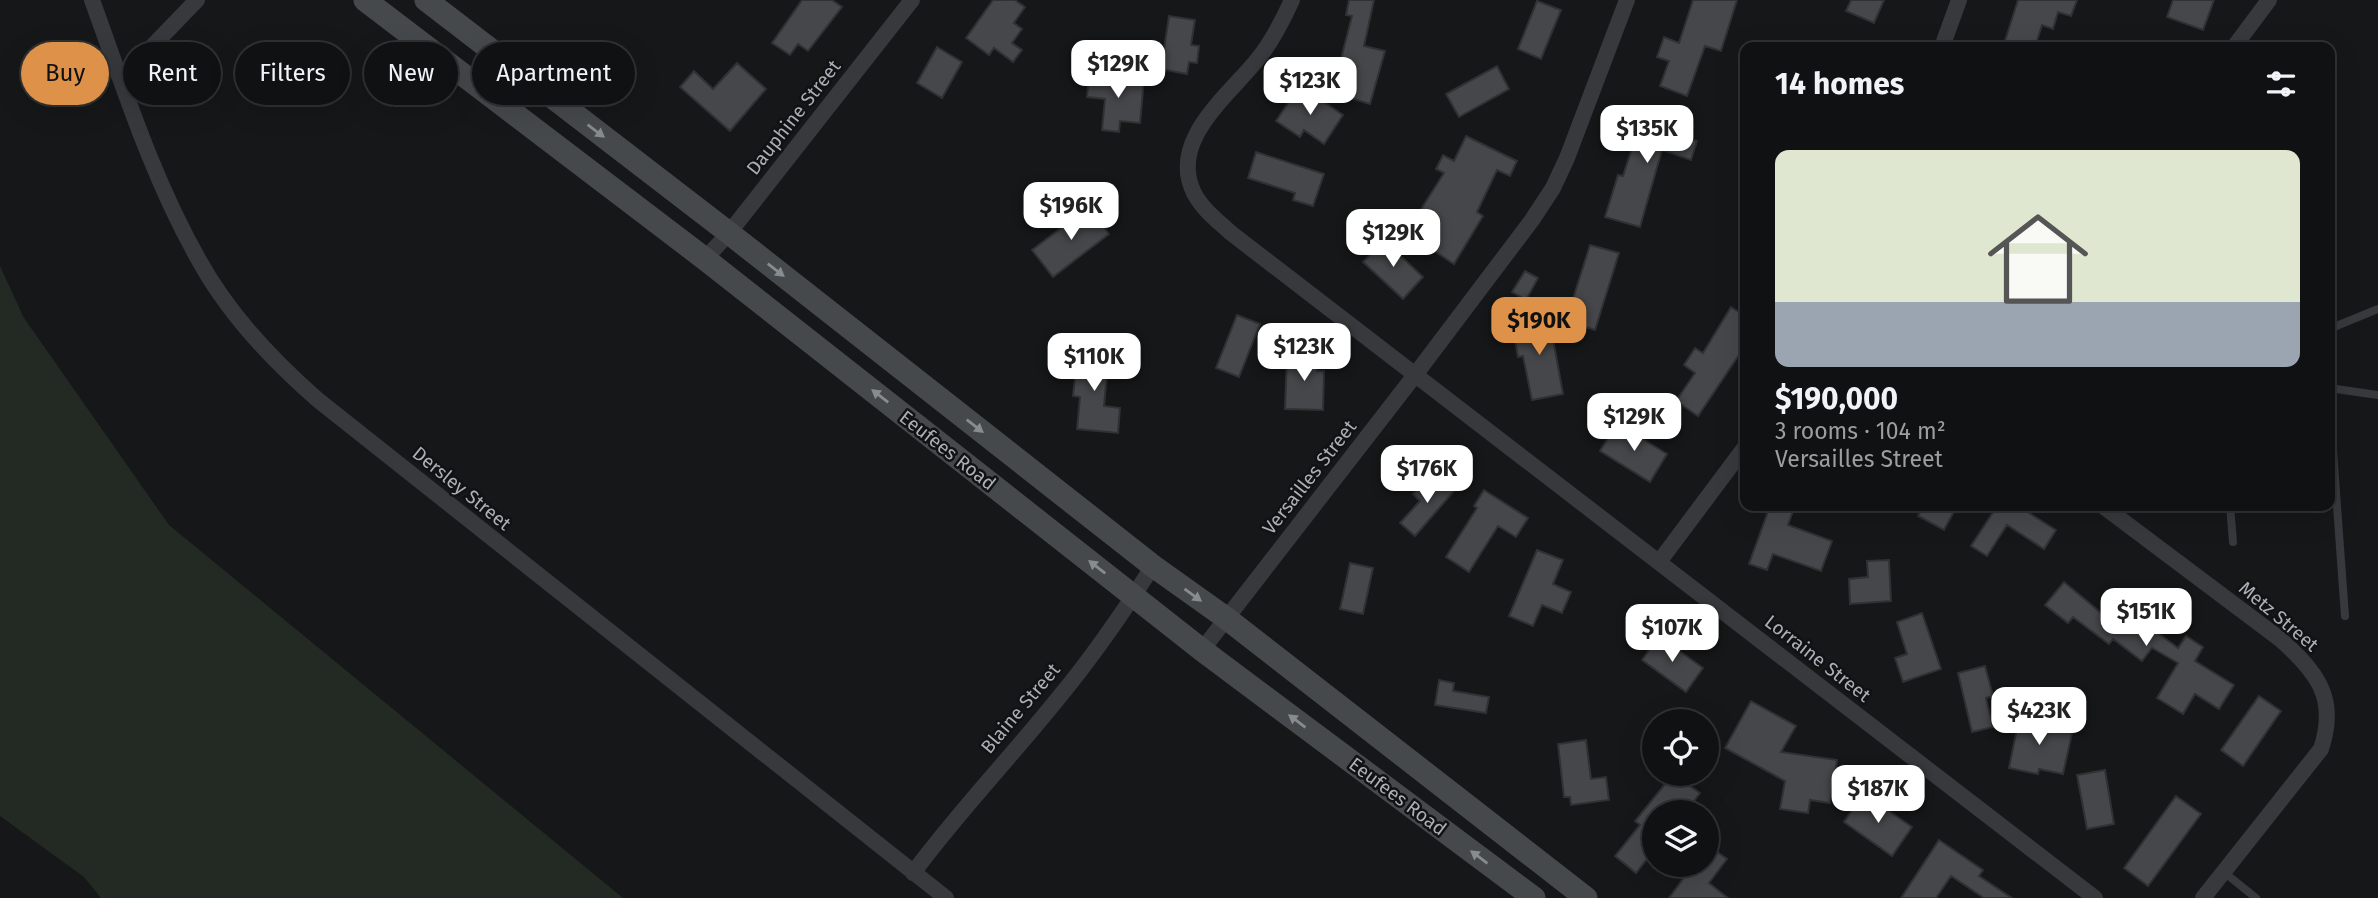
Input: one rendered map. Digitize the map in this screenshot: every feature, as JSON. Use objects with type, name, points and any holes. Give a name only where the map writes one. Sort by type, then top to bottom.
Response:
[{"type":"main road","name":"Eeufees Road","points":[[365,0],[705,259],[1202,650],[1534,898]]},
{"type":"main road","name":"Eeufees Road","points":[[426,0],[729,233],[1153,566],[1226,618],[1586,898]]},
{"type":"street","name":"Dersley Street","points":[[92,0],[166,193],[201,265],[256,341],[318,400],[946,898]]},
{"type":"street","points":[[120,75],[141,58],[197,0]]},
{"type":"street","name":"Dauphine Street","points":[[705,259],[729,233],[912,0]]},
{"type":"street","name":"Lorraine Street","points":[[1292,0],[1279,30],[1194,137],[1187,159],[1190,183],[1205,209],[1231,233],[2095,898]]},
{"type":"street","name":"Versailles Street","points":[[1202,650],[1532,220],[1567,158],[1627,0]]},
{"type":"street","points":[[1944,42],[1959,0]]},
{"type":"street","points":[[2238,42],[2269,0]]},
{"type":"street","points":[[1660,562],[1740,454]]},
{"type":"street","name":"Metz Street","points":[[2110,511],[2280,639],[2305,661],[2320,684],[2328,707],[2327,730],[2321,749],[2203,898]]},
{"type":"street","name":"Blaine Street","points":[[913,873],[950,824],[1059,698],[1153,566]]},
{"type":"lane","points":[[2335,327],[2378,309]]},
{"type":"lane","points":[[2335,389],[2378,395]]},
{"type":"lane","points":[[2335,478],[2345,616]]},
{"type":"lane","points":[[2230,511],[2233,542]]},
{"type":"lane","points":[[2225,873],[2256,898]]},
{"type":"shaded area","points":[[0,266],[24,318],[169,525],[623,898],[101,898],[84,877],[0,816]]},
{"type":"building","points":[[802,0],[832,0],[842,7],[808,51],[798,44],[790,55],[772,43]]},
{"type":"building","points":[[993,0],[1015,0],[1025,7],[1014,23],[1022,29],[1012,43],[1022,50],[1013,62],[994,48],[989,55],[966,38]]},
{"type":"building","points":[[1349,0],[1374,0],[1364,46],[1385,51],[1370,104],[1344,96],[1352,67],[1340,63],[1352,16],[1346,15]]},
{"type":"building","points":[[1693,0],[1737,0],[1721,51],[1705,46],[1687,96],[1660,86],[1669,61],[1657,57],[1664,37],[1679,43]]},
{"type":"building","points":[[1851,0],[1884,0],[1874,23],[1846,11]]},
{"type":"building","points":[[2018,0],[2077,0],[2071,16],[2058,12],[2053,29],[2042,25],[2037,42],[2005,42]]},
{"type":"building","points":[[2173,0],[2214,0],[2203,30],[2167,17]]},
{"type":"building","points":[[1537,1],[1561,10],[1541,59],[1518,49]]},
{"type":"building","points":[[1169,16],[1195,20],[1191,45],[1199,46],[1197,63],[1189,62],[1187,74],[1161,69]]},
{"type":"building","points":[[937,47],[962,62],[942,98],[917,83]]},
{"type":"building","points":[[737,63],[766,89],[730,131],[680,87],[694,71],[713,89]]},
{"type":"building","points":[[1497,66],[1509,89],[1459,117],[1446,94]]},
{"type":"building","points":[[1089,75],[1144,80],[1140,123],[1120,121],[1119,132],[1102,130],[1105,99],[1087,97]]},
{"type":"building","points":[[1307,90],[1343,115],[1324,144],[1304,130],[1300,137],[1276,121],[1292,97],[1299,102]]},
{"type":"building","points":[[1644,111],[1693,126],[1689,138],[1697,141],[1691,160],[1662,150],[1640,227],[1605,217],[1618,175],[1623,176]]},
{"type":"building","points":[[1466,136],[1517,161],[1510,176],[1497,170],[1477,212],[1483,216],[1454,264],[1425,245],[1430,237],[1411,225],[1444,173],[1436,169],[1443,155],[1454,161]]},
{"type":"building","points":[[1256,152],[1324,174],[1313,206],[1293,200],[1295,193],[1248,178]]},
{"type":"building","points":[[1089,207],[1109,234],[1053,277],[1032,250]]},
{"type":"building","points":[[1384,240],[1423,277],[1403,299],[1363,262]]},
{"type":"building","points":[[1590,245],[1619,253],[1595,330],[1566,321]]},
{"type":"building","points":[[1525,271],[1538,278],[1526,300],[1512,292]]},
{"type":"building","points":[[1731,307],[1740,313],[1740,353],[1698,416],[1676,401],[1695,373],[1684,365],[1695,348],[1703,353]]},
{"type":"building","points":[[1237,315],[1260,324],[1239,377],[1216,368]]},
{"type":"building","points":[[1549,317],[1563,394],[1532,400],[1523,356],[1518,357],[1512,325]]},
{"type":"building","points":[[1078,349],[1109,352],[1104,406],[1120,408],[1118,433],[1077,429],[1080,397],[1073,396]]},
{"type":"building","points":[[1287,354],[1317,354],[1317,371],[1324,371],[1323,410],[1285,409]]},
{"type":"building","points":[[1617,423],[1667,454],[1650,482],[1600,451]]},
{"type":"building","points":[[1439,478],[1454,491],[1415,536],[1400,523],[1420,501],[1413,494],[1424,481],[1431,487]]},
{"type":"building","points":[[1484,490],[1528,518],[1516,537],[1498,526],[1469,572],[1446,557],[1477,508],[1474,506]]},
{"type":"building","points":[[1768,511],[1793,511],[1788,525],[1832,541],[1821,571],[1773,554],[1767,570],[1749,564]]},
{"type":"building","points":[[1920,511],[1954,511],[1944,530],[1918,516]]},
{"type":"building","points":[[1994,511],[2026,511],[2056,530],[2044,549],[2007,525],[1987,556],[1971,546]]},
{"type":"building","points":[[1537,550],[1563,560],[1553,584],[1571,592],[1562,613],[1542,605],[1533,626],[1509,616]]},
{"type":"building","points":[[1889,560],[1891,601],[1850,604],[1849,579],[1868,577],[1867,561]]},
{"type":"building","points":[[1350,563],[1373,568],[1363,614],[1340,609]]},
{"type":"building","points":[[2064,582],[2105,616],[2116,601],[2178,648],[2186,636],[2203,647],[2195,661],[2234,685],[2219,709],[2195,694],[2183,714],[2157,698],[2178,663],[2152,648],[2142,661],[2113,639],[2109,644],[2073,617],[2068,623],[2045,605]]},
{"type":"building","points":[[1922,613],[1941,669],[1903,682],[1895,658],[1907,654],[1897,622]]},
{"type":"building","points":[[1659,636],[1703,668],[1686,692],[1642,660]]},
{"type":"building","points":[[1985,666],[1993,696],[1986,698],[1993,727],[1972,732],[1958,673]]},
{"type":"building","points":[[1439,680],[1454,683],[1453,691],[1489,697],[1486,713],[1435,705]]},
{"type":"building","points":[[2259,696],[2281,711],[2243,766],[2221,750]]},
{"type":"building","points":[[1751,701],[1796,726],[1781,752],[1837,760],[1830,803],[1810,800],[1808,813],[1780,809],[1785,781],[1725,748]]},
{"type":"building","points":[[2020,714],[2041,718],[2039,726],[2072,733],[2063,774],[2039,769],[2038,774],[2009,768]]},
{"type":"building","points":[[1586,740],[1591,779],[1606,777],[1609,800],[1571,805],[1570,797],[1564,797],[1558,744]]},
{"type":"building","points":[[2105,770],[2114,824],[2087,829],[2077,775]]},
{"type":"building","points":[[1663,786],[1690,786],[1700,793],[1695,800],[1652,800]]},
{"type":"building","points":[[1863,793],[1912,827],[1892,856],[1844,822]]},
{"type":"building","points":[[2176,796],[2201,814],[2148,886],[2124,868]]},
{"type":"building","points":[[1642,812],[1642,865],[1636,873],[1615,856],[1640,825],[1635,821]]},
{"type":"building","points":[[1939,840],[1983,870],[1979,876],[2012,898],[1984,898],[1951,876],[1936,898],[1901,898]]},
{"type":"building","points":[[1719,853],[1727,859],[1719,870]]},
{"type":"building","points":[[1684,877],[1714,877],[1709,883],[1728,898],[1669,898]]}]
